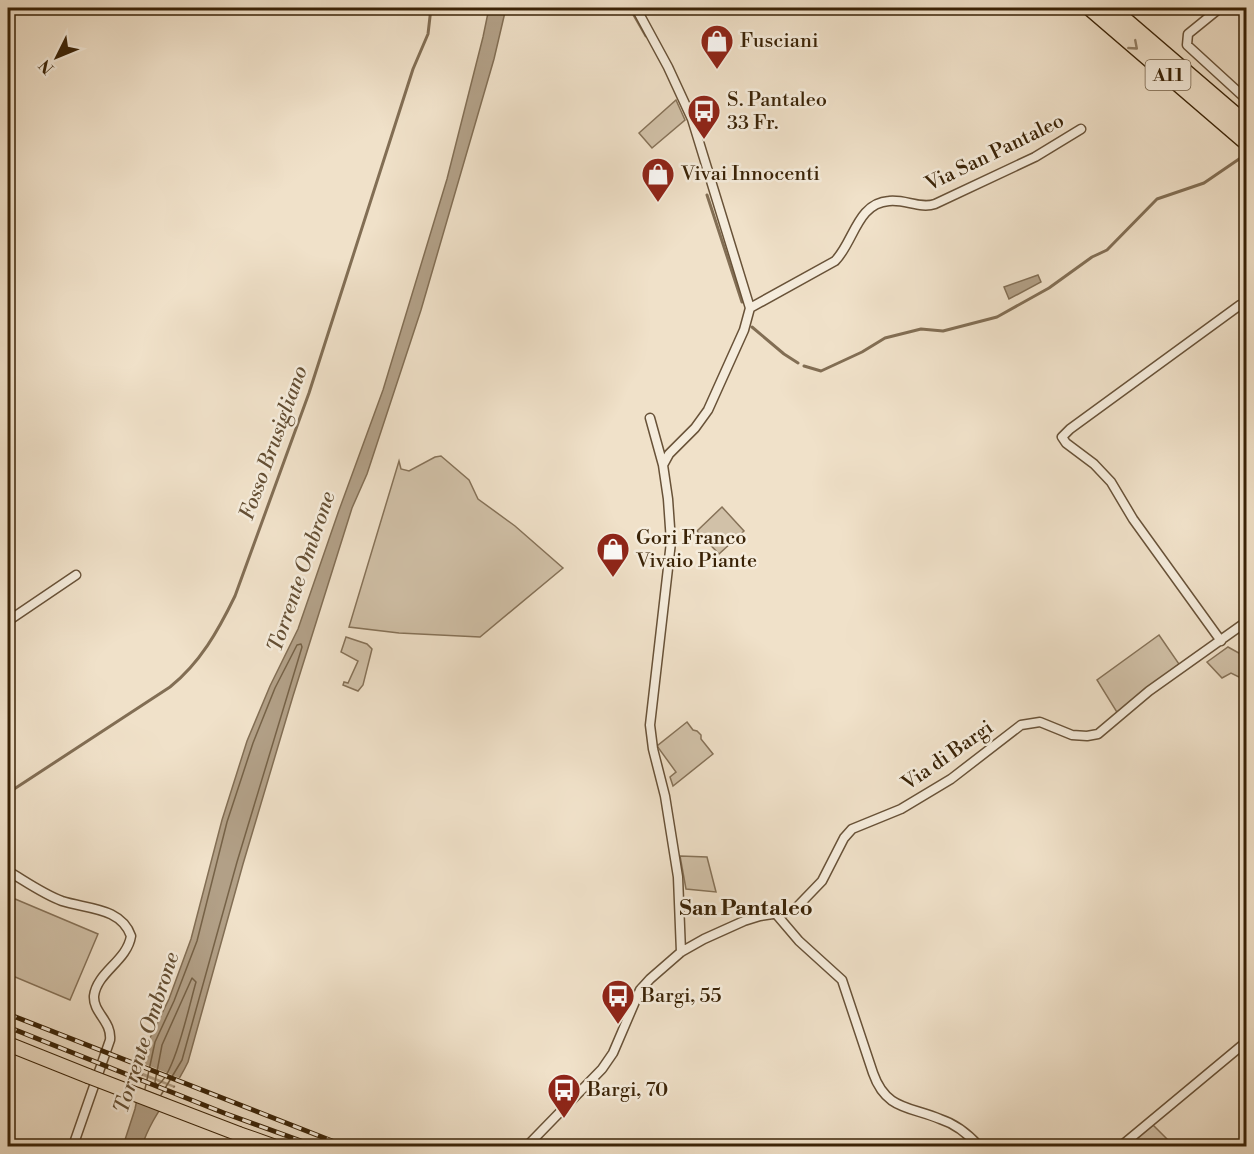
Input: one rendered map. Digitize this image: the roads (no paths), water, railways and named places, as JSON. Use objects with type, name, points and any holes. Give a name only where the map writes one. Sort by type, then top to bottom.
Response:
[{"type":"highway","name":"A11","points":[[1090,8],[1246,142]]},
{"type":"highway","name":"A11","points":[[1111,8],[1246,124]]},
{"type":"main road","points":[[8,1044],[273,1146]]},
{"type":"street","points":[[636,8],[668,67],[692,119],[750,308],[744,330],[708,410],[695,428],[669,454],[663,465]]},
{"type":"street","points":[[1220,8],[1190,32],[1187,36],[1187,45],[1246,99]]},
{"type":"street","name":"Via San Pantaleo","points":[[750,308],[835,261],[864,214],[875,204],[893,200],[927,206],[935,204],[1043,153],[1081,129]]},
{"type":"street","points":[[1221,641],[1133,519],[1111,482],[1094,464],[1066,444],[1062,437],[1240,305]]},
{"type":"street","points":[[650,418],[663,465],[671,542],[650,725],[653,749],[665,796],[678,877],[681,952]]},
{"type":"street","points":[[8,621],[76,575]]},
{"type":"street","name":"Via di Bargi","points":[[527,1146],[602,1069],[613,1053],[640,990],[681,952],[744,921],[796,908],[822,881],[844,838],[852,829],[901,808],[951,779],[1016,728],[1036,721],[1072,735],[1098,734],[1149,692],[1246,622]]},
{"type":"street","points":[[8,871],[62,901],[113,915],[126,926],[131,936],[125,951],[103,977],[96,991],[96,1007],[108,1025],[110,1040],[73,1146]]},
{"type":"street","points":[[776,914],[799,941],[842,980],[848,991],[877,1084],[885,1096],[895,1104],[948,1122],[979,1146]]},
{"type":"street","points":[[1121,1146],[1246,1042]]},
{"type":"water","points":[[489,8],[506,8],[494,59],[421,310],[367,474],[352,508],[293,696],[188,1062],[151,1124],[142,1146],[123,1146],[135,1109],[149,1040],[169,999],[191,939],[222,820],[247,741],[270,686],[298,629],[383,390],[447,179]]},
{"type":"water","points":[[1038,275],[1041,282],[1009,299],[1004,287]]},
{"type":"waterway","name":"Fosso Brusigliano","points":[[8,793],[170,687],[199,657],[222,622],[235,596],[309,393],[413,69],[428,34],[431,8]]},
{"type":"waterway","points":[[630,8],[646,36]]},
{"type":"waterway","points":[[804,366],[821,371],[862,352],[885,338],[921,329],[943,331],[997,317],[1049,288],[1092,257],[1107,250],[1157,199],[1204,183],[1242,157],[1246,160]]},
{"type":"waterway","points":[[707,195],[742,302]]},
{"type":"waterway","points":[[752,327],[798,363]]},
{"type":"railway","points":[[8,1014],[345,1146]]},
{"type":"railway","points":[[8,1027],[224,1113],[315,1146]]},
{"type":"place","name":"Fusciani","points":[[717,70]]},
{"type":"place","name":"S. Pantaleo 33 Fr.","points":[[704,140]]},
{"type":"place","name":"Vivai Innocenti","points":[[658,203]]},
{"type":"place","name":"Gori Franco Vivaio Piante","points":[[613,578]]},
{"type":"place","name":"Bargi, 55","points":[[618,1025]]},
{"type":"place","name":"Bargi, 70","points":[[564,1119]]},
{"type":"district","name":"San Pantaleo","points":[[746,908]]},
{"type":"water label","name":"Torrente Ombrone","points":[[302,572]]},
{"type":"water label","name":"Torrente Ombrone","points":[[147,1033]]}]
